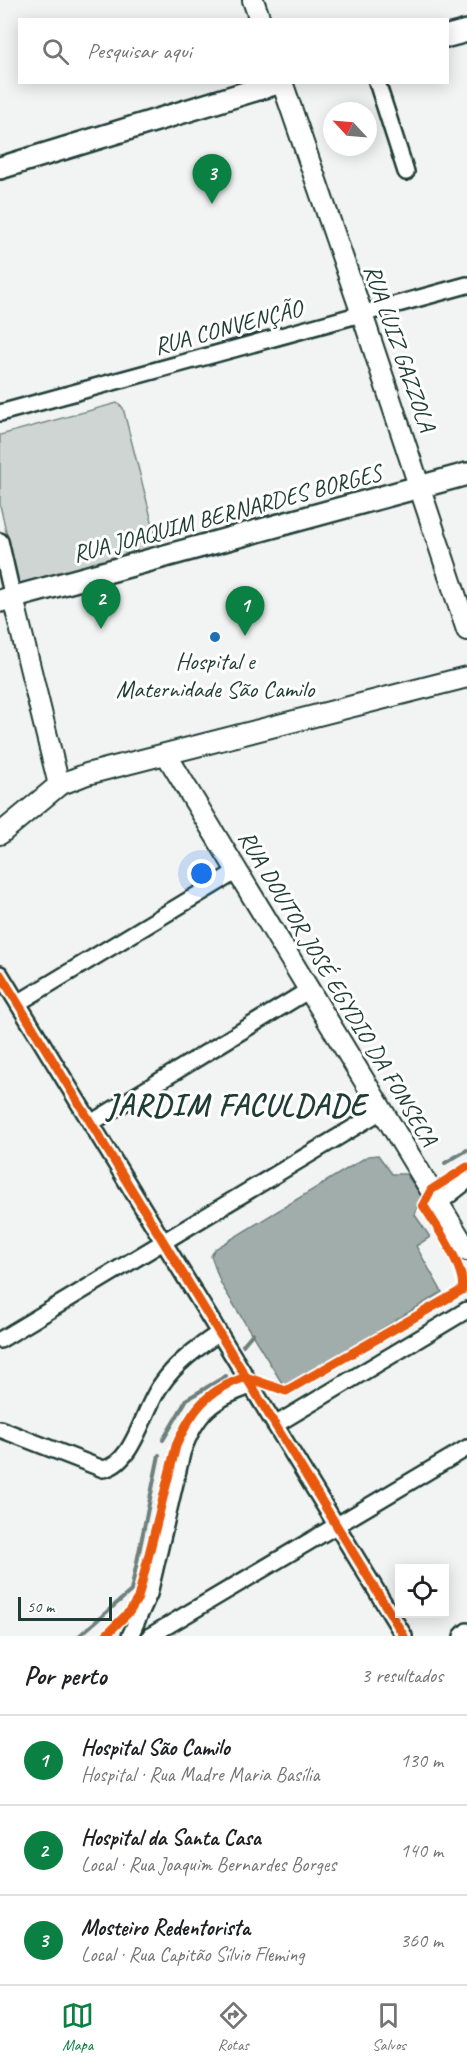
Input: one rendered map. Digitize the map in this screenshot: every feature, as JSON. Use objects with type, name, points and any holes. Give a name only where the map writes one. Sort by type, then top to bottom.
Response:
[{"type":"main road","points":[[449,36],[467,31]]},
{"type":"main road","points":[[0,168],[274,84]]},
{"type":"main road","name":"RUA JOAQUIM BERNARDES BORGES","points":[[7,600],[467,474]]},
{"type":"street","points":[[253,0],[259,18]]},
{"type":"street","name":"RUA LUIZ GAZZOLA","points":[[282,84],[362,314],[467,630]]},
{"type":"street","points":[[378,84],[406,172]]},
{"type":"street","name":"RUA CONVENÇÃO","points":[[0,413],[467,285]]},
{"type":"street","points":[[0,541],[7,600],[59,785]]},
{"type":"street","points":[[0,834],[59,785],[87,774],[467,677]]},
{"type":"street","name":"RUA DOUTOR JOSÉ EGYDIO DA FONSECA","points":[[166,754],[467,1250]]},
{"type":"street","points":[[18,1004],[237,871]]},
{"type":"street","points":[[0,974],[404,1636]]},
{"type":"street","points":[[91,1123],[309,990]]},
{"type":"street","points":[[0,1340],[382,1110]]},
{"type":"street","points":[[439,1203],[467,1181]]},
{"type":"street","points":[[275,1425],[467,1310]]},
{"type":"street","points":[[0,1429],[102,1469],[112,1467],[126,1455],[160,1386],[194,1350],[219,1333]]},
{"type":"street","points":[[130,1636],[145,1608],[182,1453],[191,1431],[199,1417],[219,1398],[251,1386]]},
{"type":"street","points":[[162,1634],[337,1525],[467,1448]]},
{"type":"street","points":[[462,1636],[467,1631]]},
{"type":"shaded area","points":[[117,403],[123,408],[158,545],[155,553],[24,587],[18,584],[0,505],[0,435]]},
{"type":"shaded area","points":[[378,1155],[392,1174],[406,1174],[421,1195],[415,1215],[430,1237],[416,1246],[442,1292],[285,1388],[221,1284],[211,1256],[215,1249],[368,1156]]},
{"type":"waterway","points":[[445,1163],[467,1150]]},
{"type":"waterway","points":[[243,1345],[253,1333]]},
{"type":"waterway","points":[[163,1440],[187,1399],[226,1376]]},
{"type":"waterway","points":[[79,1636],[131,1591],[159,1455]]},
{"type":"cycle path","points":[[0,974],[404,1636]]},
{"type":"cycle path","points":[[105,1636],[130,1611],[138,1598],[176,1446],[188,1421],[202,1402],[221,1388],[246,1377],[286,1391],[462,1290],[460,1271],[455,1259],[423,1205],[431,1190],[467,1167]]},
{"type":"place","name":"Mosteiro Redentorista","points":[[212,204]]},
{"type":"place","name":"Hospital da Santa Casa","points":[[101,629]]},
{"type":"place","name":"Hospital São Camilo","points":[[245,636]]},
{"type":"place","name":"Hospital e Maternidade São Camilo","points":[[215,637]]},
{"type":"district","name":"JARDIM FACULDADE","points":[[237,1105]]}]
